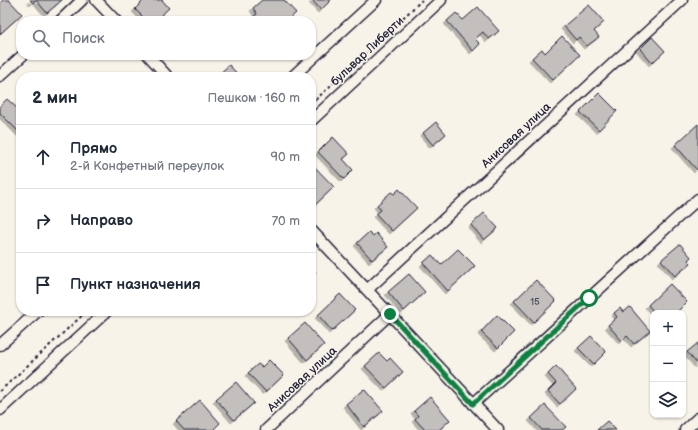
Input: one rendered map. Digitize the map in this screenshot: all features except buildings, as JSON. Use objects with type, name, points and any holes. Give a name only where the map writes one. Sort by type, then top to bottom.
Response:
[{"type":"street","points":[[65,16],[82,0]]},
{"type":"street","points":[[96,0],[111,16]]},
{"type":"street","points":[[316,55],[376,0]]},
{"type":"street","name":"бульвар Либерти","points":[[316,116],[441,0]]},
{"type":"street","name":"Анисовая улица","points":[[367,290],[682,0]]},
{"type":"street","points":[[0,76],[18,60]]},
{"type":"street","points":[[153,60],[163,72]]},
{"type":"street","points":[[297,72],[311,60]]},
{"type":"street","points":[[473,404],[698,199]]},
{"type":"street","points":[[316,235],[498,430]]},
{"type":"street","name":"Анисовая улица","points":[[266,430],[390,314]]},
{"type":"street","points":[[0,346],[33,316]]},
{"type":"street","points":[[0,410],[102,316]]},
{"type":"street","points":[[685,430],[698,418]]},
{"type":"path","points":[[316,99],[422,0]]},
{"type":"path","points":[[0,391],[82,316]]},
{"type":"route","points":[[390,314],[473,404],[589,298]]}]
